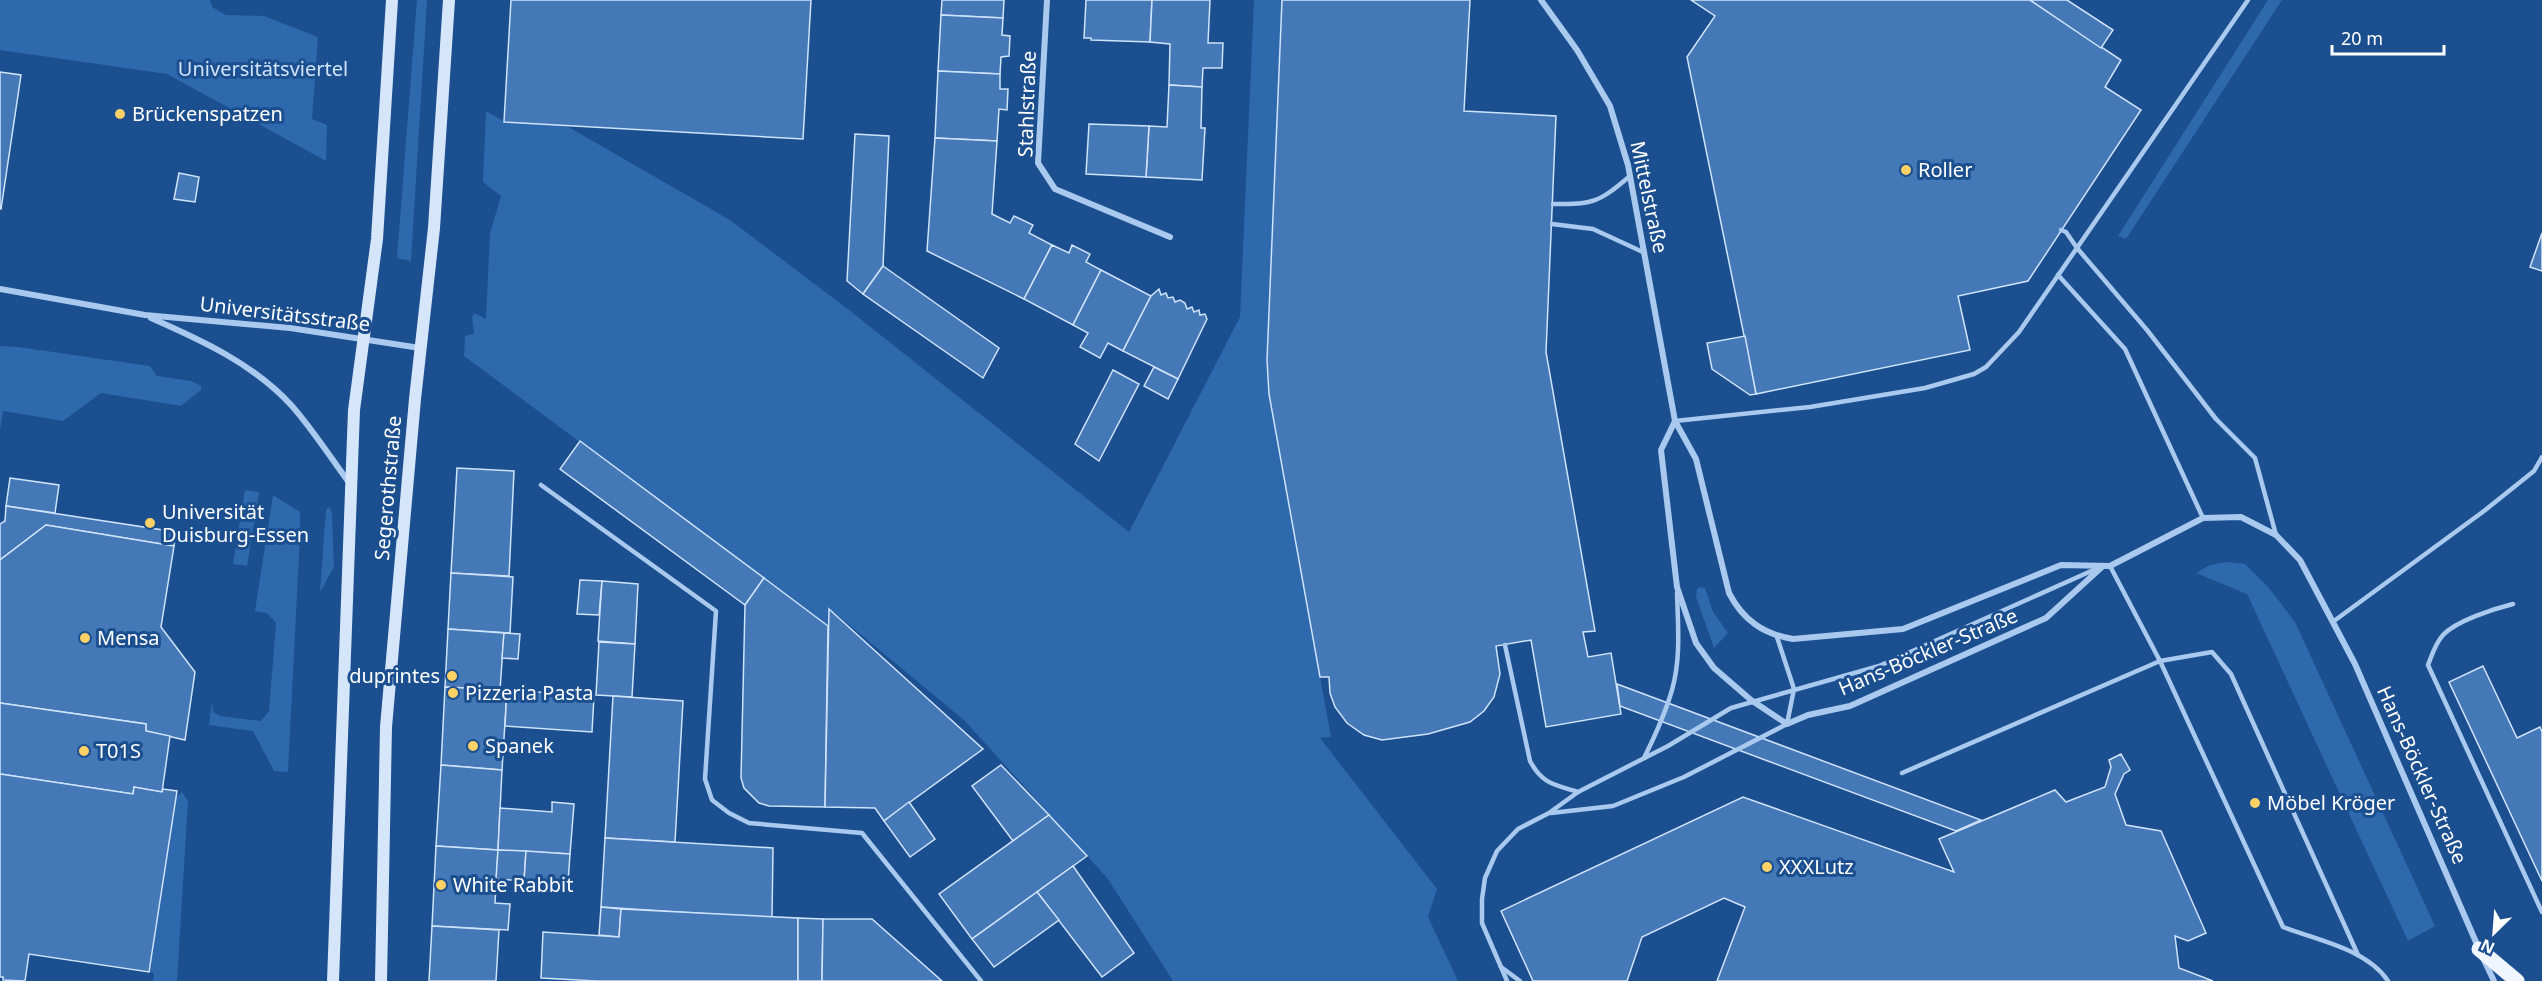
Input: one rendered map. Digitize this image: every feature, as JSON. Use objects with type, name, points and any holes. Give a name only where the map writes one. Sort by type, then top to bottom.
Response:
[{"type":"main road","name":"Segerothstraße","points":[[333,981],[350,484],[356,391],[377,239],[392,0]]},
{"type":"main road","name":"Segerothstraße","points":[[381,981],[386,727],[434,228],[449,0]]},
{"type":"main road","points":[[2479,949],[2517,981]]},
{"type":"street","name":"Stahlstraße","points":[[1047,0],[1038,163],[1055,189],[1170,237]]},
{"type":"street","name":"Mittelstraße","points":[[1541,0],[1576,50],[1610,106],[1630,176],[1675,421]]},
{"type":"street","name":"Universitätsstraße","points":[[0,289],[145,315],[290,328],[421,348]]},
{"type":"street","name":"Universitätsstraße","points":[[145,315],[234,358],[264,380],[292,406],[350,484]]},
{"type":"street","name":"Hans-Böckler-Straße","points":[[1675,421],[1696,459],[1729,593],[1738,611],[1777,637],[1824,638],[1903,629],[2061,565],[2107,566]]},
{"type":"street","points":[[1675,421],[1662,450],[1677,587],[1696,643],[1714,668],[1751,700],[1787,724]]},
{"type":"street","name":"Hans-Böckler-Straße","points":[[1787,724],[1808,715],[1850,706],[2046,618],[2107,566],[2203,518],[2241,517],[2276,535],[2300,560],[2334,621],[2494,981]]},
{"type":"lane","points":[[1675,421],[1810,407],[1925,388],[1974,374],[1986,367],[2007,346],[2077,249],[2248,0]]},
{"type":"lane","points":[[1552,204],[1589,204],[1609,194],[1630,176]]},
{"type":"lane","points":[[1552,224],[1593,229],[1645,253]]},
{"type":"lane","points":[[2061,230],[2066,232],[2077,249],[2147,330],[2216,419],[2255,458],[2276,535]]},
{"type":"lane","points":[[2058,275],[2124,349],[2203,518]]},
{"type":"lane","points":[[2334,621],[2484,511],[2534,471],[2542,457]]},
{"type":"lane","points":[[541,485],[716,611],[705,779],[712,800],[729,813],[749,823],[862,833],[981,981]]},
{"type":"lane","points":[[1507,981],[1482,923],[1485,878],[1497,851],[1518,829],[1549,813],[1578,792],[1668,746],[1712,717],[1751,700],[1879,666],[2107,566],[2160,662],[2283,927],[2358,955],[2388,981]]},
{"type":"lane","points":[[1644,758],[1659,727],[1673,688],[1679,644],[1677,587]]},
{"type":"lane","points":[[2512,604],[2484,612],[2444,634],[2435,646],[2428,665],[2542,912]]},
{"type":"lane","points":[[1549,813],[1613,806],[1684,777],[1787,724],[1794,689],[1777,637]]},
{"type":"lane","points":[[1504,645],[1530,761],[1537,776],[1578,792]]},
{"type":"lane","points":[[1902,773],[2160,662],[2212,652],[2231,674],[2358,955]]},
{"type":"lane","points":[[1499,966],[1520,981]]},
{"type":"green space","name":"Universitätsviertel","points":[[0,0],[210,0],[212,7],[226,15],[264,16],[318,37],[312,119],[327,125],[326,161],[167,74],[0,50]]},
{"type":"green space","points":[[417,0],[427,0],[411,261],[397,258]]},
{"type":"green space","points":[[1254,0],[1282,0],[1269,394],[1331,737],[1320,738],[1437,889],[1428,917],[1458,981],[1173,981],[1108,879],[965,721],[830,609],[828,626],[464,356],[465,336],[474,334],[472,317],[474,313],[486,319],[490,233],[501,196],[483,182],[486,111],[505,122],[565,125],[730,220],[849,310],[1129,532],[1240,317]]},
{"type":"green space","points":[[2268,0],[2282,0],[2126,239],[2118,236]]},
{"type":"green space","points":[[0,346],[150,366],[157,376],[191,381],[201,386],[201,390],[181,406],[101,393],[63,421],[3,411],[0,430]]},
{"type":"green space","points":[[245,490],[259,492],[247,566],[233,564]]},
{"type":"green space","points":[[273,495],[300,512],[288,772],[274,771],[253,731],[209,725],[212,701],[213,712],[220,716],[261,721],[269,711],[276,623],[267,613],[255,611]]},
{"type":"green space","points":[[329,507],[332,514],[334,567],[320,592],[326,510]]},
{"type":"green space","points":[[2227,562],[2245,564],[2269,588],[2295,622],[2435,926],[2408,941],[2247,594],[2196,573],[2210,565]]},
{"type":"green space","points":[[1705,588],[1713,612],[1728,633],[1714,648],[1696,597],[1697,589]]},
{"type":"green space","points":[[182,792],[188,801],[177,981],[153,981],[154,973],[149,972],[176,797]]},
{"type":"building","points":[[511,0],[811,0],[803,139],[504,122]]},
{"type":"building","points":[[942,0],[1004,0],[1003,18],[941,15]]},
{"type":"building","points":[[1086,0],[1152,0],[1150,42],[1084,38]]},
{"type":"building","points":[[1152,0],[1210,0],[1208,43],[1223,43],[1222,68],[1203,68],[1202,87],[1169,85],[1170,44],[1150,42]]},
{"type":"building","points":[[1282,0],[1470,0],[1464,111],[1556,116],[1546,352],[1595,631],[1583,632],[1588,657],[1611,653],[1621,714],[1546,727],[1531,640],[1496,646],[1500,674],[1494,697],[1484,711],[1470,722],[1428,734],[1382,740],[1364,735],[1347,723],[1335,707],[1330,693],[1329,677],[1320,677],[1269,394],[1267,360]]},
{"type":"building","name":"Roller","points":[[1691,0],[2030,0],[2121,60],[2105,87],[2141,110],[2028,281],[1958,296],[1970,350],[1756,394],[1687,57],[1715,16]]},
{"type":"building","points":[[2030,0],[2067,0],[2113,30],[2101,48]]},
{"type":"building","points":[[941,15],[1003,18],[1002,35],[1010,36],[1009,56],[1001,57],[1000,74],[938,71]]},
{"type":"building","points":[[938,71],[1000,74],[1000,89],[1008,89],[1007,110],[999,109],[997,141],[935,138]]},
{"type":"building","points":[[0,72],[21,75],[1,209],[0,209]]},
{"type":"building","points":[[1169,85],[1202,87],[1201,128],[1205,128],[1202,180],[1146,177],[1149,126],[1167,127]]},
{"type":"building","points":[[1089,124],[1149,126],[1146,177],[1086,174]]},
{"type":"building","points":[[855,134],[889,136],[883,266],[863,294],[847,281]]},
{"type":"building","points":[[935,138],[997,141],[992,214],[1010,223],[1014,216],[1033,225],[1029,233],[1052,245],[1024,299],[927,251]]},
{"type":"building","points":[[179,173],[199,177],[195,202],[174,199]]},
{"type":"building","points":[[2542,233],[2542,271],[2530,267]]},
{"type":"building","points":[[1052,245],[1069,253],[1072,245],[1090,254],[1086,262],[1101,270],[1073,325],[1024,299]]},
{"type":"building","points":[[883,266],[999,348],[983,378],[863,294]]},
{"type":"building","points":[[1101,270],[1151,296],[1123,351],[1108,343],[1100,358],[1080,347],[1088,333],[1073,325]]},
{"type":"building","points":[[1159,289],[1161,295],[1166,293],[1168,298],[1173,297],[1175,302],[1180,300],[1185,303],[1187,309],[1192,307],[1194,312],[1199,310],[1200,315],[1205,314],[1207,319],[1178,379],[1123,351],[1151,296]]},
{"type":"building","points":[[1745,336],[1756,394],[1750,395],[1712,369],[1707,343]]},
{"type":"building","points":[[1154,367],[1178,379],[1168,399],[1144,386]]},
{"type":"building","points":[[1113,370],[1139,384],[1099,461],[1075,444]]},
{"type":"building","points":[[580,441],[764,578],[745,605],[560,469]]},
{"type":"building","points":[[457,468],[514,471],[509,576],[451,573]]},
{"type":"building","points":[[10,478],[59,485],[55,513],[6,506]]},
{"type":"building","points":[[6,506],[176,532],[174,546],[46,525],[0,560],[0,524],[5,521]]},
{"type":"building","name":"Mensa","points":[[46,525],[174,546],[161,627],[195,672],[185,740],[146,731],[146,724],[0,703],[0,560]]},
{"type":"building","points":[[451,573],[513,577],[510,633],[448,629]]},
{"type":"building","points":[[764,578],[828,626],[825,807],[769,806],[759,803],[744,788],[741,778],[745,605]]},
{"type":"building","points":[[580,580],[602,581],[599,615],[577,614]]},
{"type":"building","points":[[602,581],[638,584],[635,644],[598,641]]},
{"type":"building","points":[[829,609],[983,749],[884,821],[875,808],[825,807]]},
{"type":"building","points":[[448,629],[504,633],[500,690],[445,687]]},
{"type":"building","points":[[504,633],[520,634],[518,659],[502,658]]},
{"type":"building","points":[[599,642],[635,644],[632,697],[596,695]]},
{"type":"building","points":[[2483,666],[2517,738],[2540,727],[2542,732],[2542,881],[2449,682]]},
{"type":"building","points":[[1617,684],[1981,820],[1956,831],[1620,706]]},
{"type":"building","name":"Spanek","points":[[445,687],[507,690],[502,770],[441,765]]},
{"type":"building","points":[[507,690],[594,696],[592,732],[505,726]]},
{"type":"building","points":[[613,696],[683,701],[675,842],[605,838]]},
{"type":"building","name":"T01S","points":[[0,703],[146,724],[146,731],[170,736],[162,792],[134,787],[133,794],[0,774]]},
{"type":"building","name":"XXXLutz","points":[[2121,754],[2130,770],[2124,774],[2115,794],[2126,825],[2161,831],[2206,933],[2188,941],[2175,936],[2179,968],[2213,981],[1717,981],[1745,907],[1724,898],[1642,937],[1627,981],[1533,981],[1501,911],[1743,797],[1954,872],[1939,839],[2055,790],[2066,802],[2105,787],[2111,767],[2109,760]]},
{"type":"building","points":[[441,765],[502,770],[498,850],[436,846]]},
{"type":"building","points":[[1001,765],[1049,815],[1013,841],[972,786]]},
{"type":"building","points":[[0,774],[133,794],[134,787],[162,792],[163,789],[177,791],[149,972],[29,954],[25,981],[3,980],[3,977],[0,977]]},
{"type":"building","points":[[552,802],[574,804],[570,854],[498,850],[500,808],[552,812]]},
{"type":"building","points":[[909,802],[935,839],[910,857],[884,821]]},
{"type":"building","points":[[1049,815],[1087,856],[972,939],[939,894]]},
{"type":"building","points":[[605,838],[773,848],[772,918],[601,907]]},
{"type":"building","points":[[436,846],[498,850],[495,903],[510,904],[508,930],[432,926]]},
{"type":"building","points":[[498,850],[526,851],[524,881],[496,879]]},
{"type":"building","points":[[526,851],[570,854],[568,884],[524,881]]},
{"type":"building","points":[[1073,866],[1134,953],[1102,977],[1037,892]]},
{"type":"building","points":[[1037,892],[1059,920],[994,967],[972,939]]},
{"type":"building","points":[[601,907],[621,909],[619,937],[599,935]]},
{"type":"building","points":[[621,909],[798,918],[798,981],[596,981],[541,978],[543,932],[619,937]]},
{"type":"building","points":[[798,918],[823,919],[822,981],[798,981]]},
{"type":"building","points":[[823,919],[872,919],[942,981],[822,981]]},
{"type":"building","points":[[432,926],[499,930],[496,981],[429,981]]},
{"type":"place","name":"Brückenspatzen","points":[[120,114]]},
{"type":"place","name":"Roller","points":[[1906,170]]},
{"type":"place","name":"Universität Duisburg-Essen","points":[[150,523]]},
{"type":"place","name":"Mensa","points":[[85,638]]},
{"type":"place","name":"duprintes","points":[[452,676]]},
{"type":"place","name":"Pizzeria Pasta","points":[[453,693]]},
{"type":"place","name":"Spanek","points":[[473,746]]},
{"type":"place","name":"T01S","points":[[84,751]]},
{"type":"place","name":"Möbel Kröger","points":[[2255,803]]},
{"type":"place","name":"XXXLutz","points":[[1767,867]]},
{"type":"place","name":"White Rabbit","points":[[441,885]]}]
